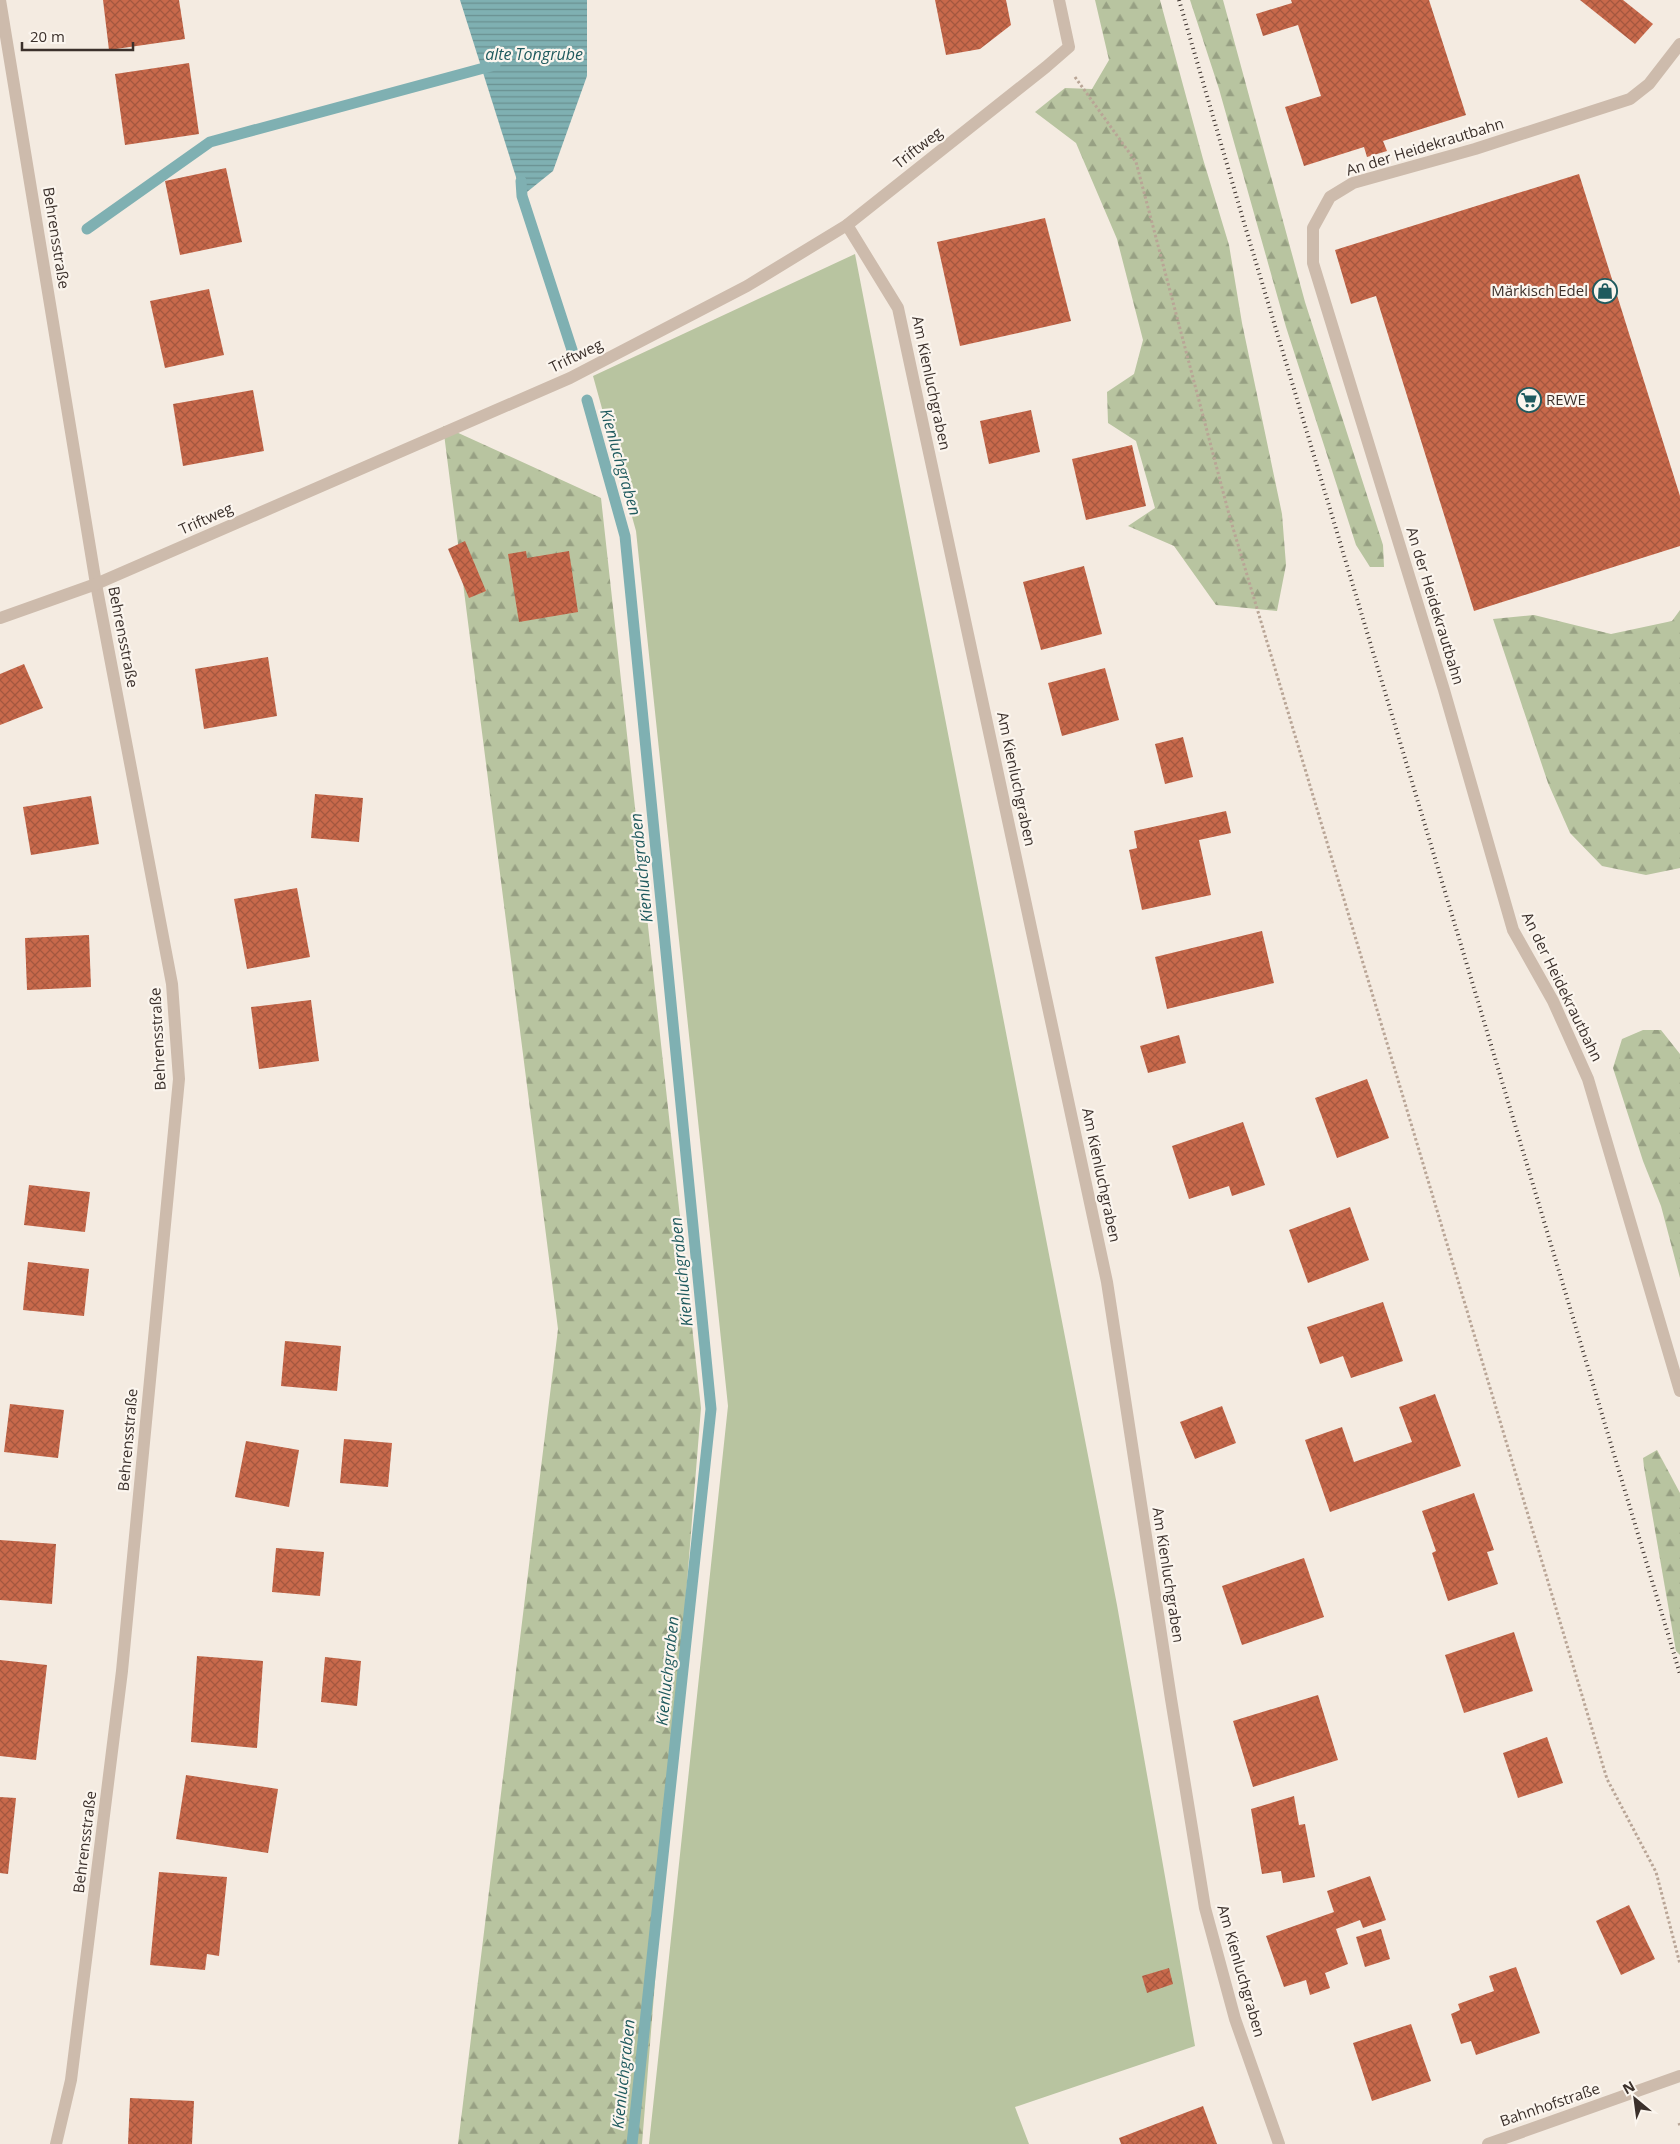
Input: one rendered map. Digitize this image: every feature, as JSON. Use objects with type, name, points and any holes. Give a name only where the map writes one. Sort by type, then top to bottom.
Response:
[{"type":"street","name":"Behrensstraße","points":[[0,0],[96,584],[172,984],[178,1079],[122,1671],[71,2080],[56,2144]]},
{"type":"street","name":"Triftweg","points":[[0,618],[96,584],[570,378],[747,286],[846,225],[1069,47],[1059,0]]},
{"type":"street","name":"An der Heidekrautbahn","points":[[1680,44],[1649,84],[1630,99],[1475,149],[1353,184],[1330,197],[1313,228],[1312,263],[1444,690],[1513,930],[1553,1002],[1588,1078],[1680,1391]]},
{"type":"street","name":"Am Kienluchgraben","points":[[846,225],[898,308],[1107,1282],[1205,1908],[1236,2019],[1279,2144]]},
{"type":"street","name":"Bahnhofstraße","points":[[1488,2144],[1680,2076]]},
{"type":"path","points":[[1046,67],[1077,78],[1136,162],[1230,518],[1606,1779],[1656,1872],[1680,1964]]},
{"type":"green space","points":[[1095,0],[1160,0],[1203,159],[1229,245],[1242,323],[1282,514],[1286,565],[1277,611],[1216,605],[1174,546],[1128,526],[1155,508],[1136,441],[1108,423],[1107,392],[1134,374],[1143,340],[1117,239],[1076,143],[1035,112],[1065,88],[1092,89],[1109,60]]},
{"type":"green space","points":[[1190,0],[1223,0],[1305,302],[1383,545],[1384,567],[1370,567],[1356,545],[1286,327],[1219,89]]},
{"type":"green space","points":[[855,254],[1117,1605],[1195,2046],[1015,2107],[1029,2144],[649,2144],[728,1406],[636,531],[593,376]]},
{"type":"green space","points":[[443,426],[601,498],[701,1408],[642,2144],[458,2144],[558,1329]]},
{"type":"green space","points":[[1680,610],[1680,868],[1646,875],[1602,866],[1570,833],[1548,783],[1493,619],[1534,615],[1611,634],[1672,621]]},
{"type":"green space","points":[[1643,1030],[1661,1030],[1680,1054],[1680,1278],[1661,1206],[1643,1161],[1613,1068],[1622,1039]]},
{"type":"green space","points":[[1657,1450],[1680,1493],[1680,1655],[1676,1651],[1644,1467],[1643,1458]]},
{"type":"water","name":"alte Tongrube","points":[[460,0],[587,0],[587,76],[553,171],[522,196]]},
{"type":"building","points":[[103,0],[179,0],[185,39],[109,50]]},
{"type":"building","points":[[935,0],[1006,0],[1011,25],[980,49],[946,55]]},
{"type":"building","points":[[1291,0],[1429,0],[1466,115],[1383,141],[1387,151],[1367,157],[1364,147],[1304,166],[1285,107],[1321,96],[1298,25],[1263,36],[1256,14],[1292,3]]},
{"type":"building","points":[[1580,0],[1623,0],[1653,24],[1635,44]]},
{"type":"building","points":[[189,63],[199,134],[125,145],[115,74]]},
{"type":"building","points":[[226,168],[242,242],[180,255],[165,181]]},
{"type":"building","name":"REWE","points":[[1579,174],[1680,496],[1680,546],[1474,611],[1376,296],[1351,304],[1335,250]]},
{"type":"building","points":[[1045,218],[1071,321],[960,346],[937,242]]},
{"type":"building","points":[[209,289],[224,355],[165,368],[150,301]]},
{"type":"building","points":[[253,390],[264,451],[183,466],[173,404]]},
{"type":"building","points":[[1031,410],[1040,452],[989,464],[980,421]]},
{"type":"building","points":[[1132,445],[1146,506],[1086,520],[1072,459]]},
{"type":"building","points":[[465,541],[486,591],[469,598],[448,549]]},
{"type":"building","points":[[526,551],[527,558],[569,551],[578,612],[519,622],[508,554]]},
{"type":"building","points":[[1084,566],[1102,634],[1041,650],[1023,582]]},
{"type":"building","points":[[268,657],[277,716],[204,729],[195,669]]},
{"type":"building","points":[[24,664],[43,708],[0,725],[0,674]]},
{"type":"building","points":[[1105,668],[1119,720],[1062,736],[1048,683]]},
{"type":"building","points":[[1183,737],[1193,777],[1165,784],[1155,744]]},
{"type":"building","points":[[315,794],[363,798],[359,842],[311,838]]},
{"type":"building","points":[[91,796],[99,844],[31,855],[23,807]]},
{"type":"building","points":[[1226,811],[1231,833],[1199,840],[1211,895],[1142,910],[1129,850],[1137,848],[1134,831]]},
{"type":"building","points":[[297,888],[310,957],[247,969],[234,899]]},
{"type":"building","points":[[1262,931],[1274,983],[1167,1009],[1155,957]]},
{"type":"building","points":[[89,935],[91,987],[27,990],[25,938]]},
{"type":"building","points":[[311,1000],[319,1061],[259,1069],[251,1007]]},
{"type":"building","points":[[1179,1035],[1186,1063],[1148,1073],[1140,1046]]},
{"type":"building","points":[[1367,1079],[1389,1138],[1337,1158],[1315,1098]]},
{"type":"building","points":[[1243,1122],[1265,1185],[1232,1196],[1229,1186],[1189,1199],[1172,1146]]},
{"type":"building","points":[[29,1185],[90,1192],[85,1232],[24,1225]]},
{"type":"building","points":[[1350,1207],[1369,1260],[1308,1283],[1289,1230]]},
{"type":"building","points":[[28,1262],[89,1269],[84,1316],[23,1310]]},
{"type":"building","points":[[1383,1302],[1403,1361],[1351,1378],[1343,1356],[1320,1364],[1307,1327]]},
{"type":"building","points":[[285,1341],[341,1346],[337,1391],[281,1386]]},
{"type":"building","points":[[1435,1394],[1461,1466],[1330,1512],[1305,1440],[1342,1427],[1354,1462],[1412,1442],[1399,1407]]},
{"type":"building","points":[[10,1404],[64,1410],[58,1458],[4,1452]]},
{"type":"building","points":[[1222,1406],[1236,1443],[1195,1459],[1180,1422]]},
{"type":"building","points":[[344,1439],[392,1443],[388,1487],[340,1483]]},
{"type":"building","points":[[246,1441],[299,1450],[289,1507],[235,1497]]},
{"type":"building","points":[[1474,1493],[1494,1550],[1487,1552],[1498,1584],[1448,1601],[1432,1553],[1436,1551],[1422,1511]]},
{"type":"building","points":[[0,1540],[56,1544],[52,1604],[0,1600]]},
{"type":"building","points":[[276,1548],[324,1552],[320,1596],[272,1592]]},
{"type":"building","points":[[1304,1558],[1324,1617],[1242,1645],[1222,1586]]},
{"type":"building","points":[[1514,1632],[1533,1691],[1464,1713],[1445,1655]]},
{"type":"building","points":[[197,1656],[263,1661],[257,1748],[191,1742]]},
{"type":"building","points":[[325,1657],[361,1661],[357,1706],[321,1702]]},
{"type":"building","points":[[0,1660],[47,1665],[36,1760],[0,1756]]},
{"type":"building","points":[[1318,1695],[1338,1760],[1253,1787],[1233,1721]]},
{"type":"building","points":[[1547,1737],[1563,1783],[1518,1798],[1503,1753]]},
{"type":"building","points":[[186,1775],[278,1789],[268,1853],[176,1839]]},
{"type":"building","points":[[1294,1796],[1299,1825],[1305,1824],[1315,1877],[1283,1883],[1281,1871],[1262,1874],[1251,1809]]},
{"type":"building","points":[[0,1797],[16,1798],[8,1874],[0,1873]]},
{"type":"building","points":[[159,1872],[227,1877],[219,1956],[207,1954],[205,1970],[150,1965]]},
{"type":"building","points":[[1370,1876],[1386,1920],[1363,1928],[1360,1920],[1336,1929],[1348,1964],[1325,1973],[1330,1988],[1310,1995],[1306,1980],[1284,1987],[1266,1936],[1334,1912],[1327,1891]]},
{"type":"building","points":[[1629,1905],[1655,1959],[1621,1975],[1596,1921]]},
{"type":"building","points":[[1381,1929],[1390,1959],[1365,1967],[1356,1937]]},
{"type":"building","points":[[1516,1967],[1540,2033],[1476,2055],[1471,2041],[1461,2044],[1451,2014],[1460,2010],[1458,2004],[1494,1991],[1489,1976]]},
{"type":"building","points":[[1169,1968],[1173,1984],[1147,1993],[1142,1976]]},
{"type":"building","points":[[1411,2024],[1431,2081],[1372,2101],[1353,2043]]},
{"type":"building","points":[[130,2098],[194,2101],[192,2144],[128,2144]]},
{"type":"building","points":[[1203,2106],[1217,2144],[1121,2144],[1119,2138]]},
{"type":"waterway","points":[[87,229],[210,142],[495,65]]},
{"type":"waterway","name":"Kienluchgraben","points":[[521,181],[522,196],[574,356]]},
{"type":"waterway","name":"Kienluchgraben","points":[[587,400],[625,536],[711,1409],[632,2144]]},
{"type":"railway","points":[[1179,0],[1245,226],[1680,1674]]},
{"type":"place","name":"Märkisch Edel","points":[[1605,291]]},
{"type":"place","name":"REWE","points":[[1529,400]]}]
